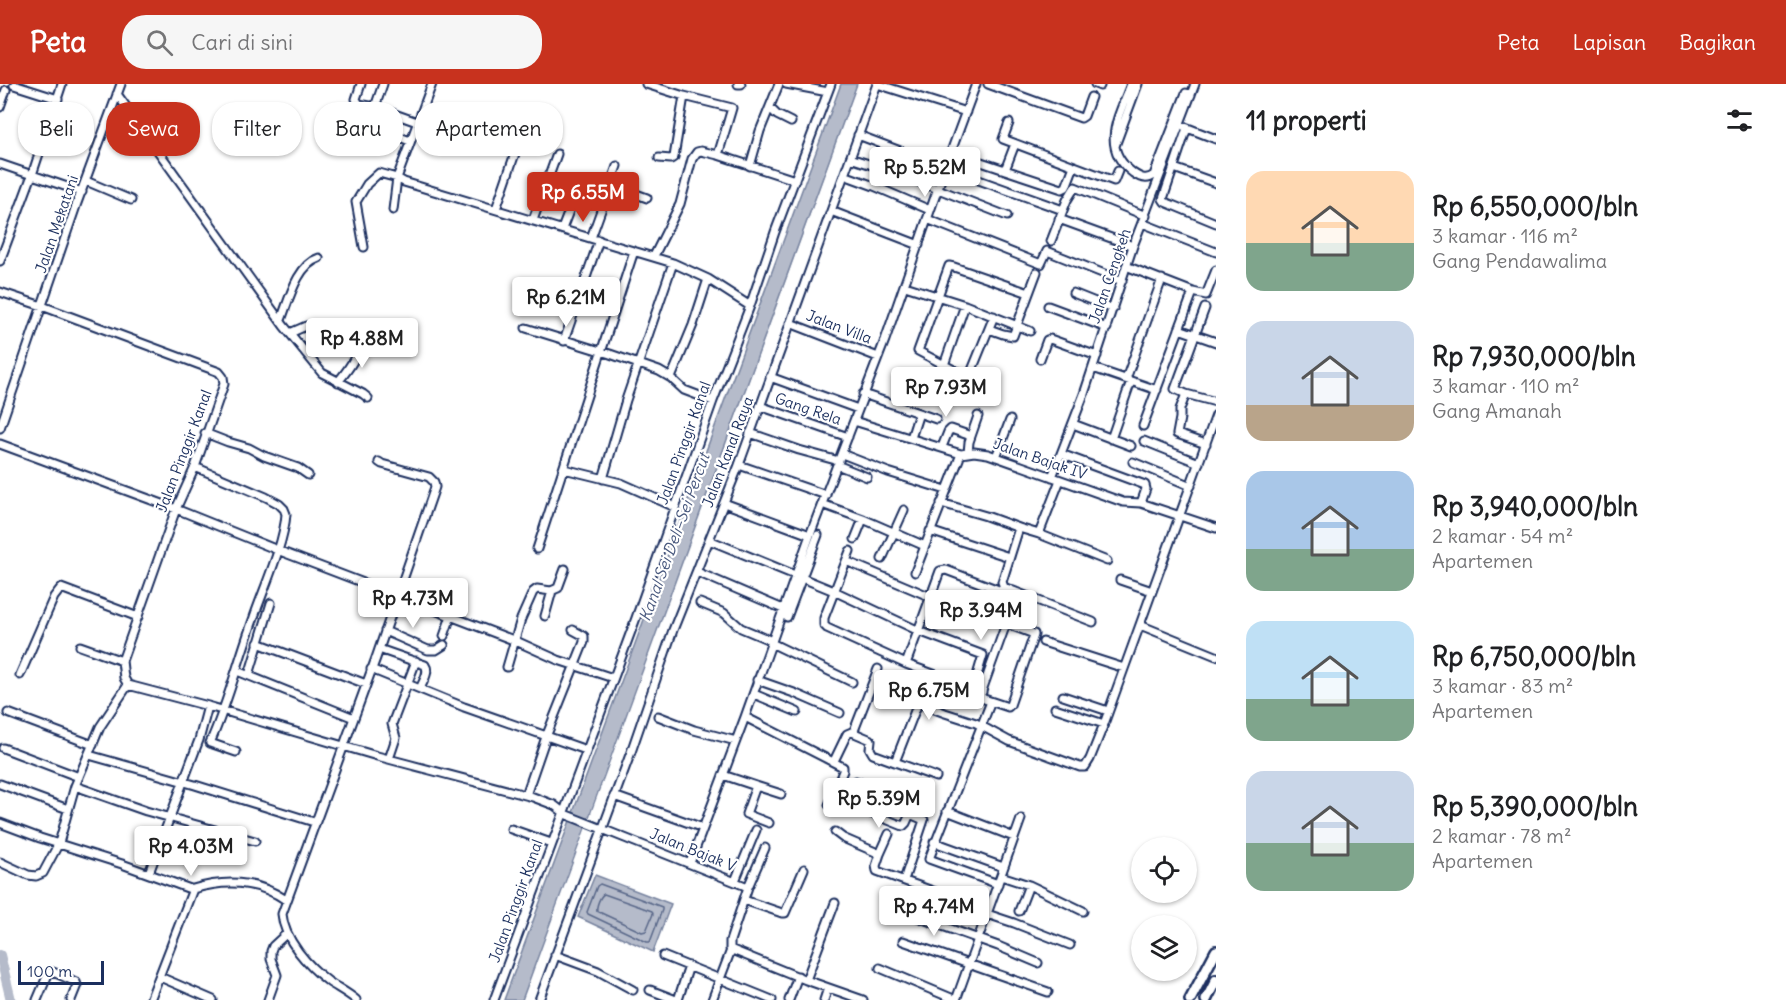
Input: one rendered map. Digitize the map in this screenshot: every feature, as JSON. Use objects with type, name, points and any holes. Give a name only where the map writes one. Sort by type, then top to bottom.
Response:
[{"type":"highway","points":[[1190,1000],[1216,951]]},
{"type":"highway","points":[[1206,1000],[1216,980]]},
{"type":"street","points":[[0,261],[62,84]]},
{"type":"street","name":"Jalan Mekatani","points":[[0,428],[121,84]]},
{"type":"street","points":[[358,102],[356,96],[360,84]]},
{"type":"street","points":[[377,102],[383,84]]},
{"type":"street","points":[[425,102],[432,84]]},
{"type":"street","points":[[646,84],[684,96],[730,106],[732,108],[718,155]]},
{"type":"street","points":[[750,165],[760,130],[779,84]]},
{"type":"street","points":[[786,84],[830,88]]},
{"type":"street","points":[[877,84],[966,112]]},
{"type":"street","name":"Jalan Kanal Raya","points":[[600,828],[614,796],[665,652],[739,465],[877,84]]},
{"type":"street","points":[[690,863],[754,694],[783,609],[814,535],[822,504],[905,286],[937,189],[976,84]]},
{"type":"street","points":[[988,84],[1081,118],[1084,116],[1091,97]]},
{"type":"street","points":[[1131,84],[1115,129],[1115,147],[1121,160],[1131,171],[1148,178],[1152,177],[1189,94],[1190,84]]},
{"type":"street","points":[[1115,147],[1138,84]]},
{"type":"street","name":"Jalan Cengkeh","points":[[1052,477],[1093,368],[1133,246],[1184,127],[1189,94],[1195,84]]},
{"type":"street","points":[[14,85],[58,99]]},
{"type":"street","name":"Jalan Pinggir Kanal","points":[[494,1000],[551,843],[565,814],[586,750],[713,401],[830,88]]},
{"type":"street","points":[[0,107],[6,90]]},
{"type":"street","points":[[117,94],[123,102]]},
{"type":"street","points":[[659,159],[674,157],[684,96]]},
{"type":"street","points":[[770,108],[777,116],[791,122]]},
{"type":"street","points":[[1009,123],[1003,140],[1114,181],[1118,171]]},
{"type":"street","points":[[393,210],[397,178],[415,127]]},
{"type":"street","points":[[1216,139],[1184,127],[1163,196],[1165,202],[1216,223]]},
{"type":"street","points":[[858,135],[1063,210]]},
{"type":"street","points":[[403,138],[410,141]]},
{"type":"street","points":[[1005,170],[1015,144]]},
{"type":"street","points":[[654,256],[680,204],[694,154],[701,151],[718,155],[795,180]]},
{"type":"street","points":[[951,152],[1064,189],[1074,166]]},
{"type":"street","points":[[160,156],[319,369],[368,398]]},
{"type":"street","points":[[496,208],[514,156]]},
{"type":"street","points":[[533,220],[556,156]]},
{"type":"street","points":[[850,158],[897,173],[1007,216]]},
{"type":"street","points":[[0,164],[82,192]]},
{"type":"street","points":[[591,238],[617,166]]},
{"type":"street","points":[[1173,168],[1216,183]]},
{"type":"street","points":[[364,247],[356,202],[367,184],[379,173],[673,262],[708,279],[750,306]]},
{"type":"street","points":[[844,175],[930,210]]},
{"type":"street","points":[[86,181],[131,200]]},
{"type":"street","points":[[609,184],[647,198]]},
{"type":"street","points":[[1051,241],[1072,189],[1075,187],[1216,252]]},
{"type":"street","points":[[562,229],[576,193]]},
{"type":"street","points":[[831,211],[919,245]]},
{"type":"street","points":[[927,219],[1041,264],[1047,251],[1122,281]]},
{"type":"street","points":[[1059,219],[1133,246]]},
{"type":"street","points":[[564,340],[599,240]]},
{"type":"street","points":[[537,549],[634,251]]},
{"type":"street","points":[[281,320],[300,274],[308,263],[319,258]]},
{"type":"street","points":[[603,479],[638,364],[673,262]]},
{"type":"street","points":[[994,316],[971,374],[968,375],[918,351],[937,295],[950,266],[1029,293]]},
{"type":"street","points":[[1126,266],[1206,295],[1216,270]]},
{"type":"street","points":[[989,329],[1011,337],[1013,335],[1037,272]]},
{"type":"street","points":[[671,378],[693,325],[708,279]]},
{"type":"street","points":[[1111,439],[1162,279]]},
{"type":"street","points":[[905,286],[965,304],[1030,330]]},
{"type":"street","points":[[0,292],[42,306]]},
{"type":"street","points":[[1143,426],[1193,292]]},
{"type":"street","points":[[1072,293],[1113,309]]},
{"type":"street","points":[[944,364],[965,304]]},
{"type":"street","name":"Jalan Pinggir Kanal","points":[[42,306],[222,374],[224,384],[122,660]]},
{"type":"street","points":[[1048,306],[1107,328]]},
{"type":"street","points":[[1205,308],[1175,388],[1177,391],[1216,402]]},
{"type":"street","name":"Jalan Villa","points":[[790,323],[878,357]]},
{"type":"street","points":[[290,333],[306,326],[360,337],[353,361],[338,382]]},
{"type":"street","points":[[526,328],[638,364],[671,378],[684,390],[713,401]]},
{"type":"street","points":[[1179,329],[1216,342]]},
{"type":"street","points":[[1040,359],[1047,340],[1050,339],[1097,356]]},
{"type":"street","points":[[1093,368],[1157,390]]},
{"type":"street","points":[[770,377],[858,409]]},
{"type":"street","points":[[864,394],[936,419]]},
{"type":"street","points":[[1186,394],[1179,409],[1177,433],[1206,444]]},
{"type":"street","name":"Gang Rela","points":[[760,406],[848,437]]},
{"type":"street","points":[[911,438],[919,413]]},
{"type":"street","points":[[890,692],[972,722],[1018,745],[1083,768],[1087,765],[1216,415]]},
{"type":"street","points":[[915,572],[946,490],[965,453],[978,416]]},
{"type":"street","name":"Jalan Bajak IV","points":[[854,420],[965,453],[996,457],[1123,502],[1141,503],[1216,528]]},
{"type":"street","points":[[996,457],[1010,420]]},
{"type":"street","points":[[1073,424],[1131,446]]},
{"type":"street","points":[[942,447],[951,429],[971,436]]},
{"type":"street","points":[[205,433],[249,448],[298,468],[308,475]]},
{"type":"street","points":[[750,433],[795,448],[946,490]]},
{"type":"street","points":[[1144,441],[1199,463]]},
{"type":"street","points":[[0,444],[176,509],[516,641],[558,660],[613,678]]},
{"type":"street","points":[[1061,454],[1145,485],[1146,489],[1141,503]]},
{"type":"street","points":[[840,460],[867,477]]},
{"type":"street","points":[[356,1000],[323,977],[306,960],[286,934],[282,914],[314,822],[344,746],[435,486],[429,477],[379,462]]},
{"type":"street","points":[[1133,462],[1191,486]]},
{"type":"street","points":[[739,465],[826,495]]},
{"type":"street","points":[[195,466],[266,497],[279,504],[286,514],[277,550],[224,711],[210,743],[236,752]]},
{"type":"street","points":[[564,469],[626,485],[675,507]]},
{"type":"street","points":[[1039,534],[1060,480]]},
{"type":"street","points":[[724,503],[814,535]]},
{"type":"street","points":[[822,504],[925,546]]},
{"type":"street","points":[[941,504],[1039,534],[1107,561]]},
{"type":"street","points":[[882,559],[904,510]]},
{"type":"street","points":[[855,539],[863,519]]},
{"type":"street","points":[[1019,528],[1002,579],[1004,586],[1093,622]]},
{"type":"street","points":[[930,531],[1009,557]]},
{"type":"street","points":[[709,540],[834,591],[919,631],[984,655],[973,689]]},
{"type":"street","points":[[850,551],[823,621],[825,627],[906,664],[981,692]]},
{"type":"street","points":[[846,561],[931,597],[1003,622],[1035,635],[1010,705],[1006,707],[981,697],[1003,622],[1007,597],[1006,594],[979,581],[948,570],[941,570],[939,574],[931,597],[919,631],[906,664]]},
{"type":"street","points":[[545,616],[552,591],[560,585],[565,569]]},
{"type":"street","points":[[697,572],[783,609]]},
{"type":"street","points":[[787,617],[798,577]]},
{"type":"street","points":[[1119,580],[1152,591]]},
{"type":"street","points":[[20,675],[54,597],[61,588],[138,617]]},
{"type":"street","points":[[507,667],[521,619],[533,592],[537,589],[552,591]]},
{"type":"street","points":[[249,675],[271,603]]},
{"type":"street","points":[[700,603],[724,613],[741,628],[852,682]]},
{"type":"street","points":[[444,636],[451,616]]},
{"type":"street","points":[[1140,625],[1216,656]]},
{"type":"street","points":[[526,795],[585,638],[573,630]]},
{"type":"street","points":[[385,631],[428,650],[438,649],[444,645]]},
{"type":"street","points":[[1043,642],[1124,668]]},
{"type":"street","points":[[258,643],[366,684]]},
{"type":"street","points":[[80,646],[122,660],[124,678],[128,685],[388,759],[526,795],[554,805],[565,814]]},
{"type":"street","points":[[379,648],[425,665],[427,668],[420,688]]},
{"type":"street","points":[[388,759],[396,738],[392,724],[416,661]]},
{"type":"street","points":[[371,669],[464,707],[586,750]]},
{"type":"street","points":[[834,761],[847,734],[855,728],[878,669]]},
{"type":"street","points":[[237,671],[354,718]]},
{"type":"street","points":[[757,680],[840,713]]},
{"type":"street","points":[[0,862],[28,874],[39,876],[43,873],[59,843],[75,786],[100,727],[128,685]]},
{"type":"street","points":[[754,694],[797,712]]},
{"type":"street","points":[[1063,696],[1108,711]]},
{"type":"street","points":[[895,762],[918,703]]},
{"type":"street","points":[[990,704],[929,855],[930,860],[998,884]]},
{"type":"street","points":[[149,873],[199,740],[208,706]]},
{"type":"street","points":[[1055,708],[1104,724]]},
{"type":"street","points":[[8,713],[93,745]]},
{"type":"street","points":[[658,716],[694,730],[736,741]]},
{"type":"street","points":[[745,717],[844,768],[829,805]]},
{"type":"street","points":[[852,732],[871,740],[871,753],[936,777]]},
{"type":"street","points":[[3,748],[79,777]]},
{"type":"street","points":[[89,755],[314,822]]},
{"type":"street","points":[[723,775],[781,794]]},
{"type":"street","points":[[833,798],[903,826],[906,823],[913,806],[911,803],[856,781]]},
{"type":"street","points":[[0,784],[69,808]]},
{"type":"street","points":[[75,786],[171,818],[255,841]]},
{"type":"street","points":[[756,786],[746,813],[769,823]]},
{"type":"street","points":[[614,796],[703,828]]},
{"type":"street","points":[[947,811],[1014,837]]},
{"type":"street","name":"Jalan Bajak V","points":[[565,814],[748,887],[730,941],[731,950],[712,1000]]},
{"type":"street","points":[[904,880],[925,822],[910,814]]},
{"type":"street","points":[[880,968],[956,1000],[1021,819]]},
{"type":"street","points":[[0,823],[193,890],[223,883],[242,882],[266,888],[286,900]]},
{"type":"street","points":[[539,1000],[600,828]]},
{"type":"street","points":[[511,829],[551,843]]},
{"type":"street","points":[[735,881],[756,830]]},
{"type":"street","points":[[835,832],[880,855]]},
{"type":"street","points":[[889,834],[876,866],[877,871],[1070,945]]},
{"type":"street","points":[[934,842],[1003,867]]},
{"type":"street","points":[[748,887],[765,848]]},
{"type":"street","points":[[744,900],[785,913],[804,869]]},
{"type":"street","points":[[1001,876],[1029,885],[1083,910]]},
{"type":"street","points":[[1019,911],[1029,885]]},
{"type":"street","points":[[150,1000],[193,890]]},
{"type":"street","points":[[806,980],[835,903]]},
{"type":"street","points":[[898,910],[1038,963]]},
{"type":"street","points":[[268,1000],[277,975],[271,959],[271,951],[273,946],[286,934]]},
{"type":"street","points":[[903,941],[1048,992]]},
{"type":"street","points":[[731,950],[861,1000]]},
{"type":"street","points":[[555,955],[598,971],[633,990]]},
{"type":"street","points":[[663,956],[772,1000]]},
{"type":"street","points":[[650,990],[677,1000],[689,966]]},
{"type":"street","points":[[37,1000],[49,972],[76,982],[71,1000]]},
{"type":"street","points":[[789,1000],[798,976]]},
{"type":"street","points":[[160,977],[213,1000]]},
{"type":"street","points":[[824,1000],[828,988]]},
{"type":"street","points":[[748,1000],[751,992]]},
{"type":"water","points":[[841,84],[857,84],[522,1000],[504,1000]]},
{"type":"water","points":[[595,875],[671,904],[653,952],[578,917]]},
{"type":"waterway","points":[[0,955],[11,1000]]},
{"type":"water label","name":"Kanal Sei Deli–Sei Percut","points":[[674,537]]}]
